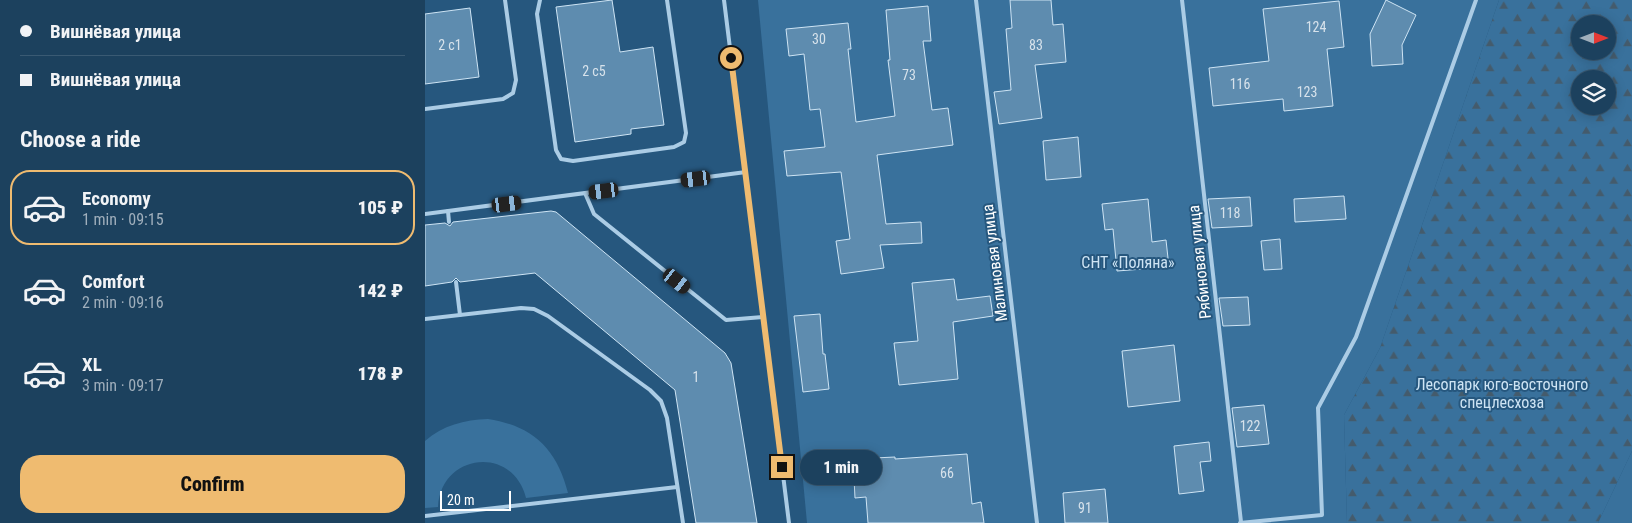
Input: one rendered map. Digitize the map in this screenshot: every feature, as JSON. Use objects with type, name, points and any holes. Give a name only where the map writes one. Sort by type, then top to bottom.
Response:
[{"type":"lane","points":[[425,109],[503,99],[513,93],[516,80],[505,0]]},
{"type":"lane","points":[[541,0],[537,14],[556,150],[561,160],[573,161],[674,147],[684,142],[686,132],[667,0]]},
{"type":"lane","points":[[724,0],[789,523]]},
{"type":"lane","name":"Малиновая улица","points":[[976,0],[1037,523]]},
{"type":"lane","name":"Рябиновая улица","points":[[1182,0],[1240,522]]},
{"type":"lane","points":[[1240,522],[1322,515],[1318,408],[1356,337],[1476,0]]},
{"type":"lane","points":[[425,214],[745,172]]},
{"type":"lane","points":[[585,193],[594,214],[726,320],[763,317]]},
{"type":"lane","points":[[448,211],[449,222]]},
{"type":"lane","points":[[456,282],[460,315]]},
{"type":"lane","points":[[425,319],[521,308],[534,309],[548,316],[650,390],[661,401],[667,418],[683,523]]},
{"type":"lane","points":[[425,516],[677,487]]},
{"type":"green space","name":"СНТ «Поляна»","points":[[758,0],[1499,0],[1380,348],[1344,415],[1347,523],[807,523]]},
{"type":"green space","name":"Лесопарк юго-восточного спецлесхоза","points":[[1499,0],[1632,0],[1632,451],[1598,523],[1347,523],[1344,415],[1380,348]]},
{"type":"green space","points":[[488,419],[518,427],[541,442],[557,464],[568,493],[526,498],[519,481],[507,469],[493,463],[478,462],[464,466],[451,475],[442,489],[438,507],[425,508],[425,441],[439,431],[454,424]]},
{"type":"green space","points":[[1632,451],[1632,523],[1598,523]]},
{"type":"building","points":[[612,0],[620,52],[653,47],[664,125],[631,129],[631,134],[575,142],[556,7]]},
{"type":"building","points":[[1010,0],[1051,0],[1053,25],[1063,24],[1066,62],[1035,65],[1042,118],[999,124],[994,92],[1011,90],[1006,29],[1012,28]]},
{"type":"building","points":[[1386,0],[1416,15],[1402,45],[1403,64],[1372,66],[1370,34]]},
{"type":"building","points":[[1339,1],[1344,47],[1327,49],[1333,106],[1284,111],[1283,99],[1213,106],[1209,68],[1269,61],[1263,9]]},
{"type":"building","points":[[928,6],[931,41],[923,41],[932,110],[948,108],[953,145],[877,155],[886,224],[921,222],[922,243],[880,245],[884,268],[841,274],[836,241],[850,239],[841,172],[787,176],[784,151],[825,147],[820,109],[810,110],[804,54],[789,56],[786,29],[848,23],[851,49],[848,49],[856,122],[895,116],[888,60],[890,60],[886,10]]},
{"type":"building","points":[[470,8],[479,77],[425,84],[425,14]]},
{"type":"building","points":[[1078,137],[1081,177],[1046,180],[1043,141]]},
{"type":"building","points":[[1344,196],[1346,219],[1295,222],[1294,199]]},
{"type":"building","points":[[1250,197],[1252,226],[1212,228],[1208,199]]},
{"type":"building","points":[[1148,199],[1152,242],[1166,240],[1169,267],[1117,271],[1113,229],[1105,230],[1102,204]]},
{"type":"building","points":[[556,212],[725,353],[731,363],[757,523],[696,523],[675,390],[535,273],[460,282],[456,278],[452,282],[425,286],[425,225],[445,223],[450,226],[453,222]]},
{"type":"building","points":[[1280,239],[1282,269],[1264,270],[1261,241]]},
{"type":"building","points":[[954,279],[957,300],[990,296],[993,316],[953,322],[958,379],[899,385],[894,343],[918,341],[912,283]]},
{"type":"building","points":[[1248,297],[1250,325],[1223,326],[1219,298]]},
{"type":"building","points":[[820,314],[823,354],[825,354],[829,389],[803,392],[794,316]]},
{"type":"building","points":[[1174,345],[1180,401],[1128,407],[1122,351]]},
{"type":"building","points":[[1264,405],[1269,444],[1237,447],[1232,408]]},
{"type":"building","points":[[1209,442],[1211,461],[1200,462],[1204,491],[1179,494],[1174,446]]},
{"type":"building","points":[[967,454],[972,504],[981,502],[984,523],[868,523],[866,497],[855,498],[853,459],[895,457],[895,459]]},
{"type":"building","points":[[1105,489],[1108,523],[1065,523],[1063,493]]},
{"type":"route","points":[[731,58],[782,467]]}]
